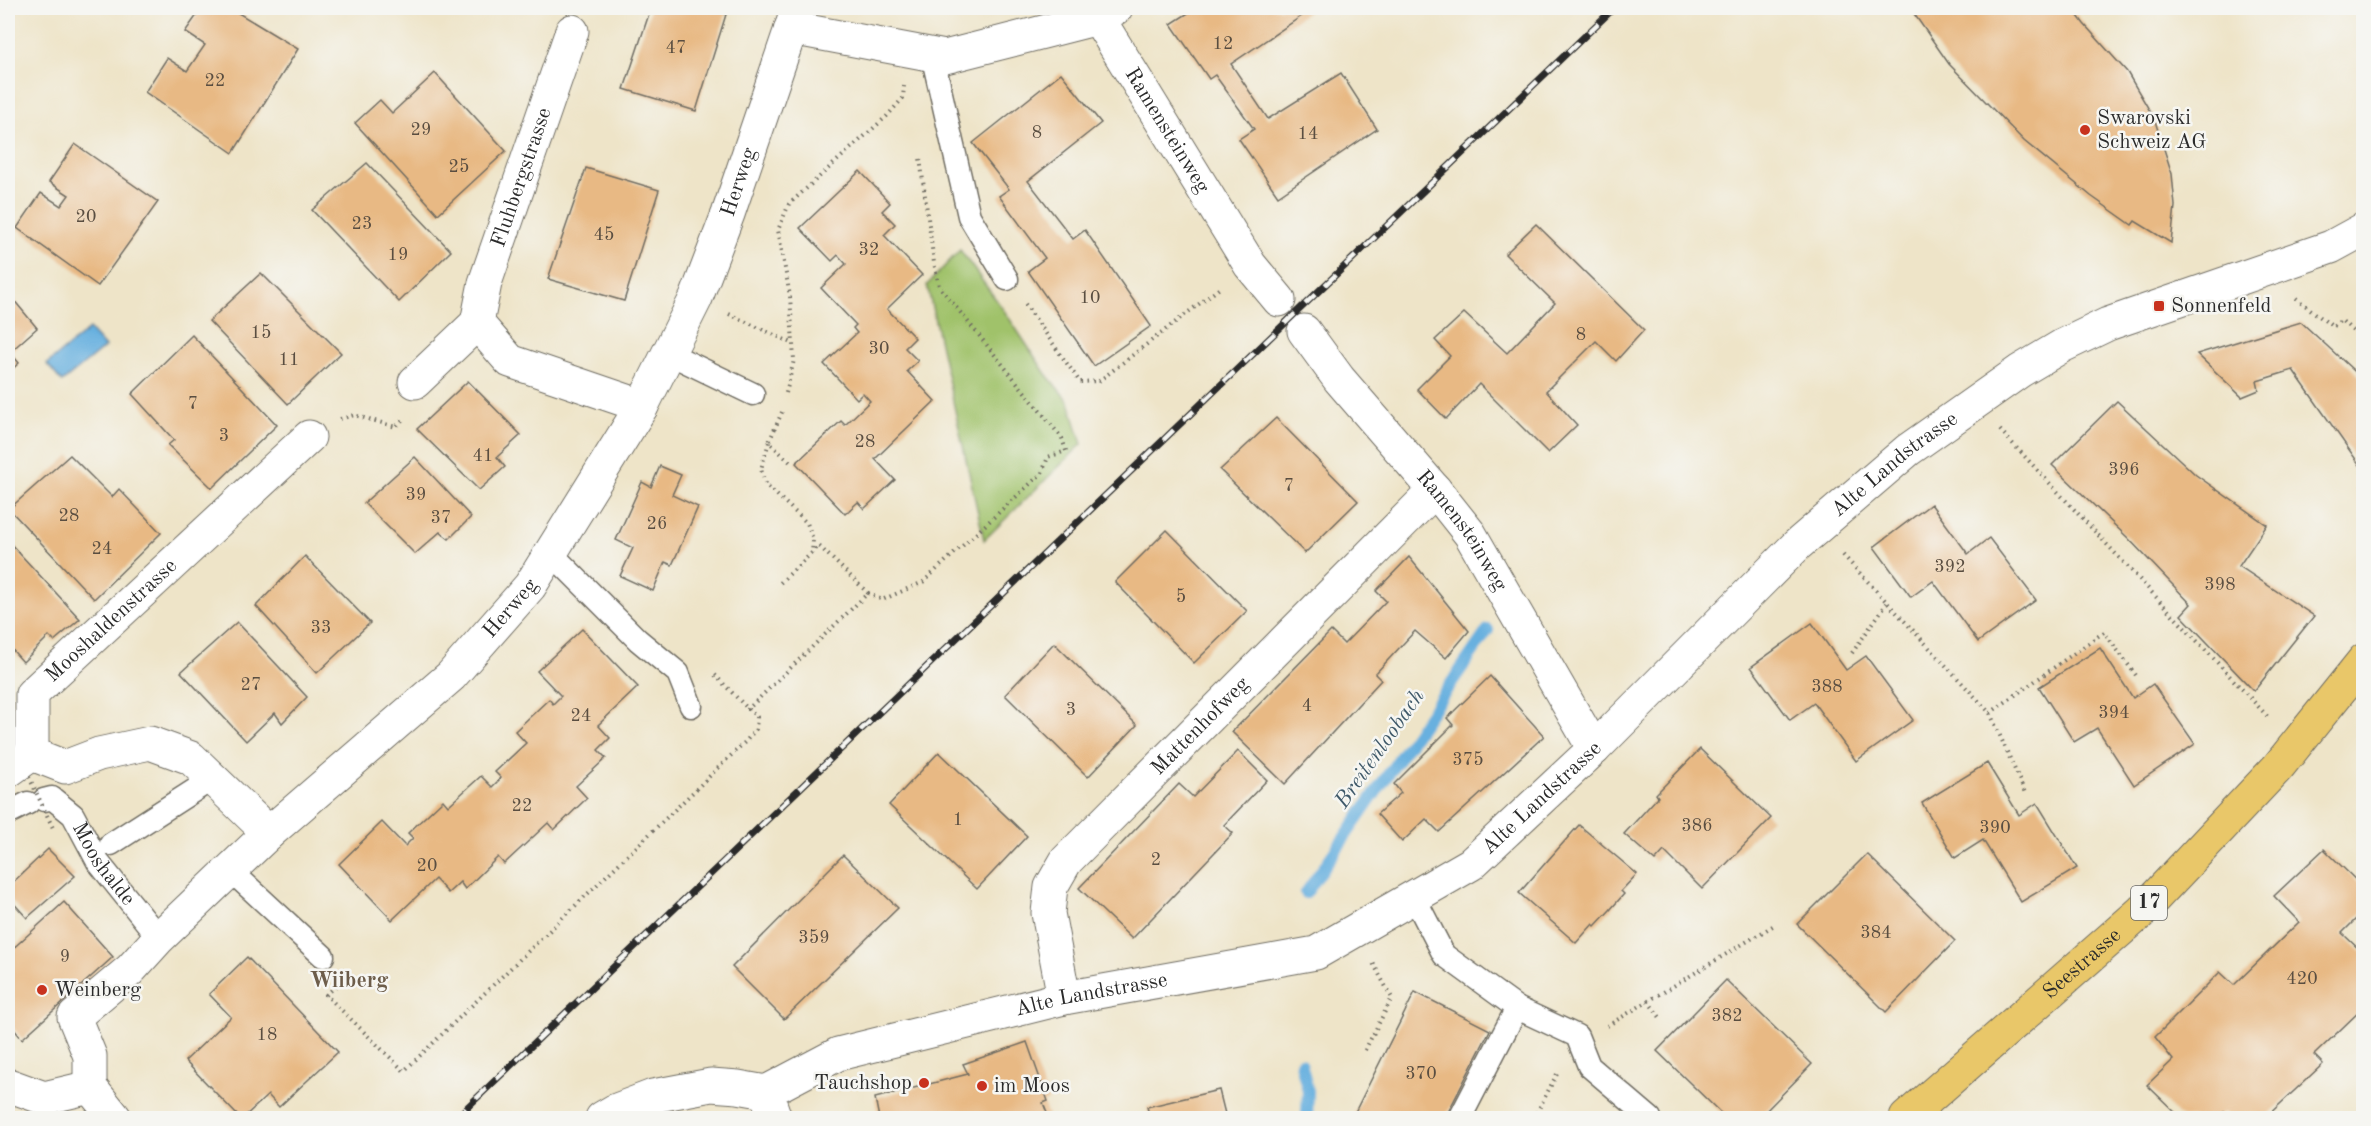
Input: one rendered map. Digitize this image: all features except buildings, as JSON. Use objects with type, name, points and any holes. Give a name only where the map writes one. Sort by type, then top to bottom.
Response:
[{"type":"main road","name":"Seestrasse","points":[[1906,1119],[2142,912],[2278,766],[2364,660]]},
{"type":"street","points":[[795,18],[945,57],[1107,13]]},
{"type":"street","name":"Ramensteinweg","points":[[1107,13],[1250,265],[1279,300]]},
{"type":"street","name":"Herweg","points":[[90,1087],[90,1056],[74,1017],[130,970],[159,939],[269,834],[451,676],[530,586],[642,406],[696,298],[728,213],[795,18]]},
{"type":"street","name":"Fluhbergstrasse","points":[[477,323],[485,284],[572,32]]},
{"type":"street","name":"Alte Landstrasse","points":[[602,1119],[614,1111],[653,1096],[711,1085],[738,1087],[770,1106],[838,1054],[1064,998],[1316,953],[1471,864],[1594,749],[1797,545],[1908,450],[2020,371],[2108,324],[2331,247],[2364,229]]},
{"type":"street","points":[[415,382],[477,323],[510,361],[642,406]]},
{"type":"street","name":"Ramensteinweg","points":[[1304,331],[1339,379],[1470,534],[1594,749]]},
{"type":"street","name":"Mooshaldenstrasse","points":[[23,767],[32,694],[309,437]]},
{"type":"street","name":"Mattenhofweg","points":[[1064,998],[1048,912],[1051,887],[1066,861],[1435,490]]},
{"type":"street","points":[[23,767],[65,767],[99,754],[150,743],[191,758],[269,834]]},
{"type":"street","points":[[8,1090],[11,1086],[44,1098],[90,1087],[115,1119]]},
{"type":"lane","points":[[919,52],[969,216],[1007,279]]},
{"type":"lane","points":[[668,353],[753,394]]},
{"type":"lane","points":[[551,553],[638,640],[678,673],[691,706]]},
{"type":"lane","points":[[111,844],[213,779]]},
{"type":"lane","name":"Mooshalde","points":[[8,813],[52,798],[73,815],[98,862],[159,939]]},
{"type":"lane","points":[[230,870],[323,956]]},
{"type":"lane","points":[[1414,897],[1444,955],[1517,1008],[1577,1036],[1589,1066],[1650,1119]]},
{"type":"lane","points":[[1460,1119],[1517,1008]]},
{"type":"path","points":[[785,400],[795,360],[790,296],[778,230],[789,204],[887,116],[903,98],[919,52]]},
{"type":"path","points":[[780,584],[819,546],[868,593],[882,600],[923,582],[1042,472],[1048,457],[1066,451],[1062,438],[939,286],[920,156]]},
{"type":"path","points":[[1007,279],[1080,382],[1099,381],[1250,265]]},
{"type":"path","points":[[2262,271],[2332,327],[2341,320],[2364,341]]},
{"type":"path","points":[[696,298],[794,344]]},
{"type":"path","points":[[309,437],[322,424],[354,415],[396,427],[428,393],[415,382]]},
{"type":"path","points":[[1975,403],[2274,723]]},
{"type":"path","points":[[782,410],[761,469],[765,484],[807,523],[813,539],[812,554]]},
{"type":"path","points":[[770,442],[792,464]]},
{"type":"path","points":[[1818,527],[1990,713],[2026,795]]},
{"type":"path","points":[[323,956],[344,957],[351,972],[326,995],[404,1071],[746,741],[756,729],[757,717],[748,709],[868,593]]},
{"type":"path","points":[[1852,653],[1887,603]]},
{"type":"path","points":[[1990,713],[2104,632],[2138,678]]},
{"type":"path","points":[[23,767],[53,828]]},
{"type":"path","points":[[1580,1042],[1776,924]]},
{"type":"path","points":[[1356,930],[1392,998],[1365,1050]]},
{"type":"path","points":[[1648,1001],[1662,1020]]},
{"type":"green space","points":[[960,250],[1046,374],[1069,402],[1082,444],[984,540],[927,285]]},
{"type":"water","points":[[89,329],[105,347],[62,382],[47,364]]},
{"type":"waterway","name":"Breitenloobach","points":[[1306,893],[1488,630]]},
{"type":"waterway","name":"Breitenloobach","points":[[1301,1063],[1308,1091],[1307,1118]]},
{"type":"railway","points":[[456,1118],[1614,8]]},
{"type":"place","name":"Swarovski Schweiz AG","points":[[2085,130]]},
{"type":"place","name":"Sonnenfeld","points":[[2159,306]]},
{"type":"place","name":"Weinberg","points":[[42,990]]},
{"type":"place","name":"Tauchshop","points":[[924,1083]]},
{"type":"place","name":"im Moos","points":[[982,1086]]},
{"type":"district","name":"Wiiberg","points":[[349,981]]}]
